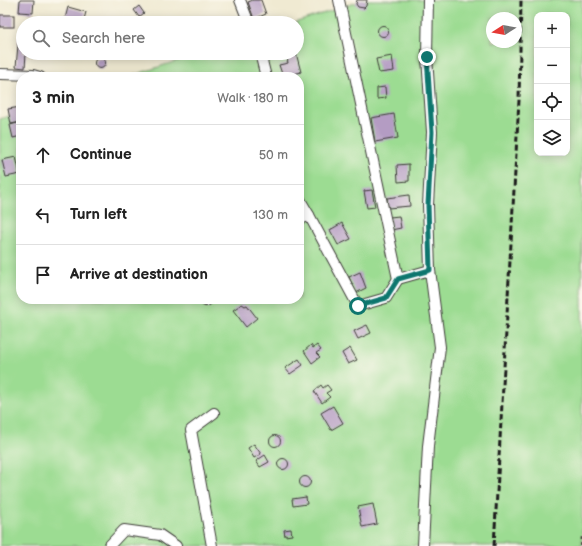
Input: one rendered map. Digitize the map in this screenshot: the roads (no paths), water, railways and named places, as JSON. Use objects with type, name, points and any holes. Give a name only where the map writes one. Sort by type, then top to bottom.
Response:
[{"type":"street","points":[[240,0],[246,16]]},
{"type":"street","points":[[339,0],[398,279]]},
{"type":"street","points":[[423,546],[428,446],[440,347],[430,270],[428,205],[432,132],[427,57],[428,0]]},
{"type":"street","points":[[262,60],[265,72]]},
{"type":"street","points":[[0,74],[16,74]]},
{"type":"street","points":[[304,206],[358,306],[386,298],[398,279],[430,270]]},
{"type":"street","points":[[304,218],[309,215]]},
{"type":"street","points":[[212,546],[191,430],[214,413]]},
{"type":"street","points":[[109,546],[124,530],[160,535],[176,546]]},
{"type":"railway","points":[[494,546],[519,100],[521,0]]}]
